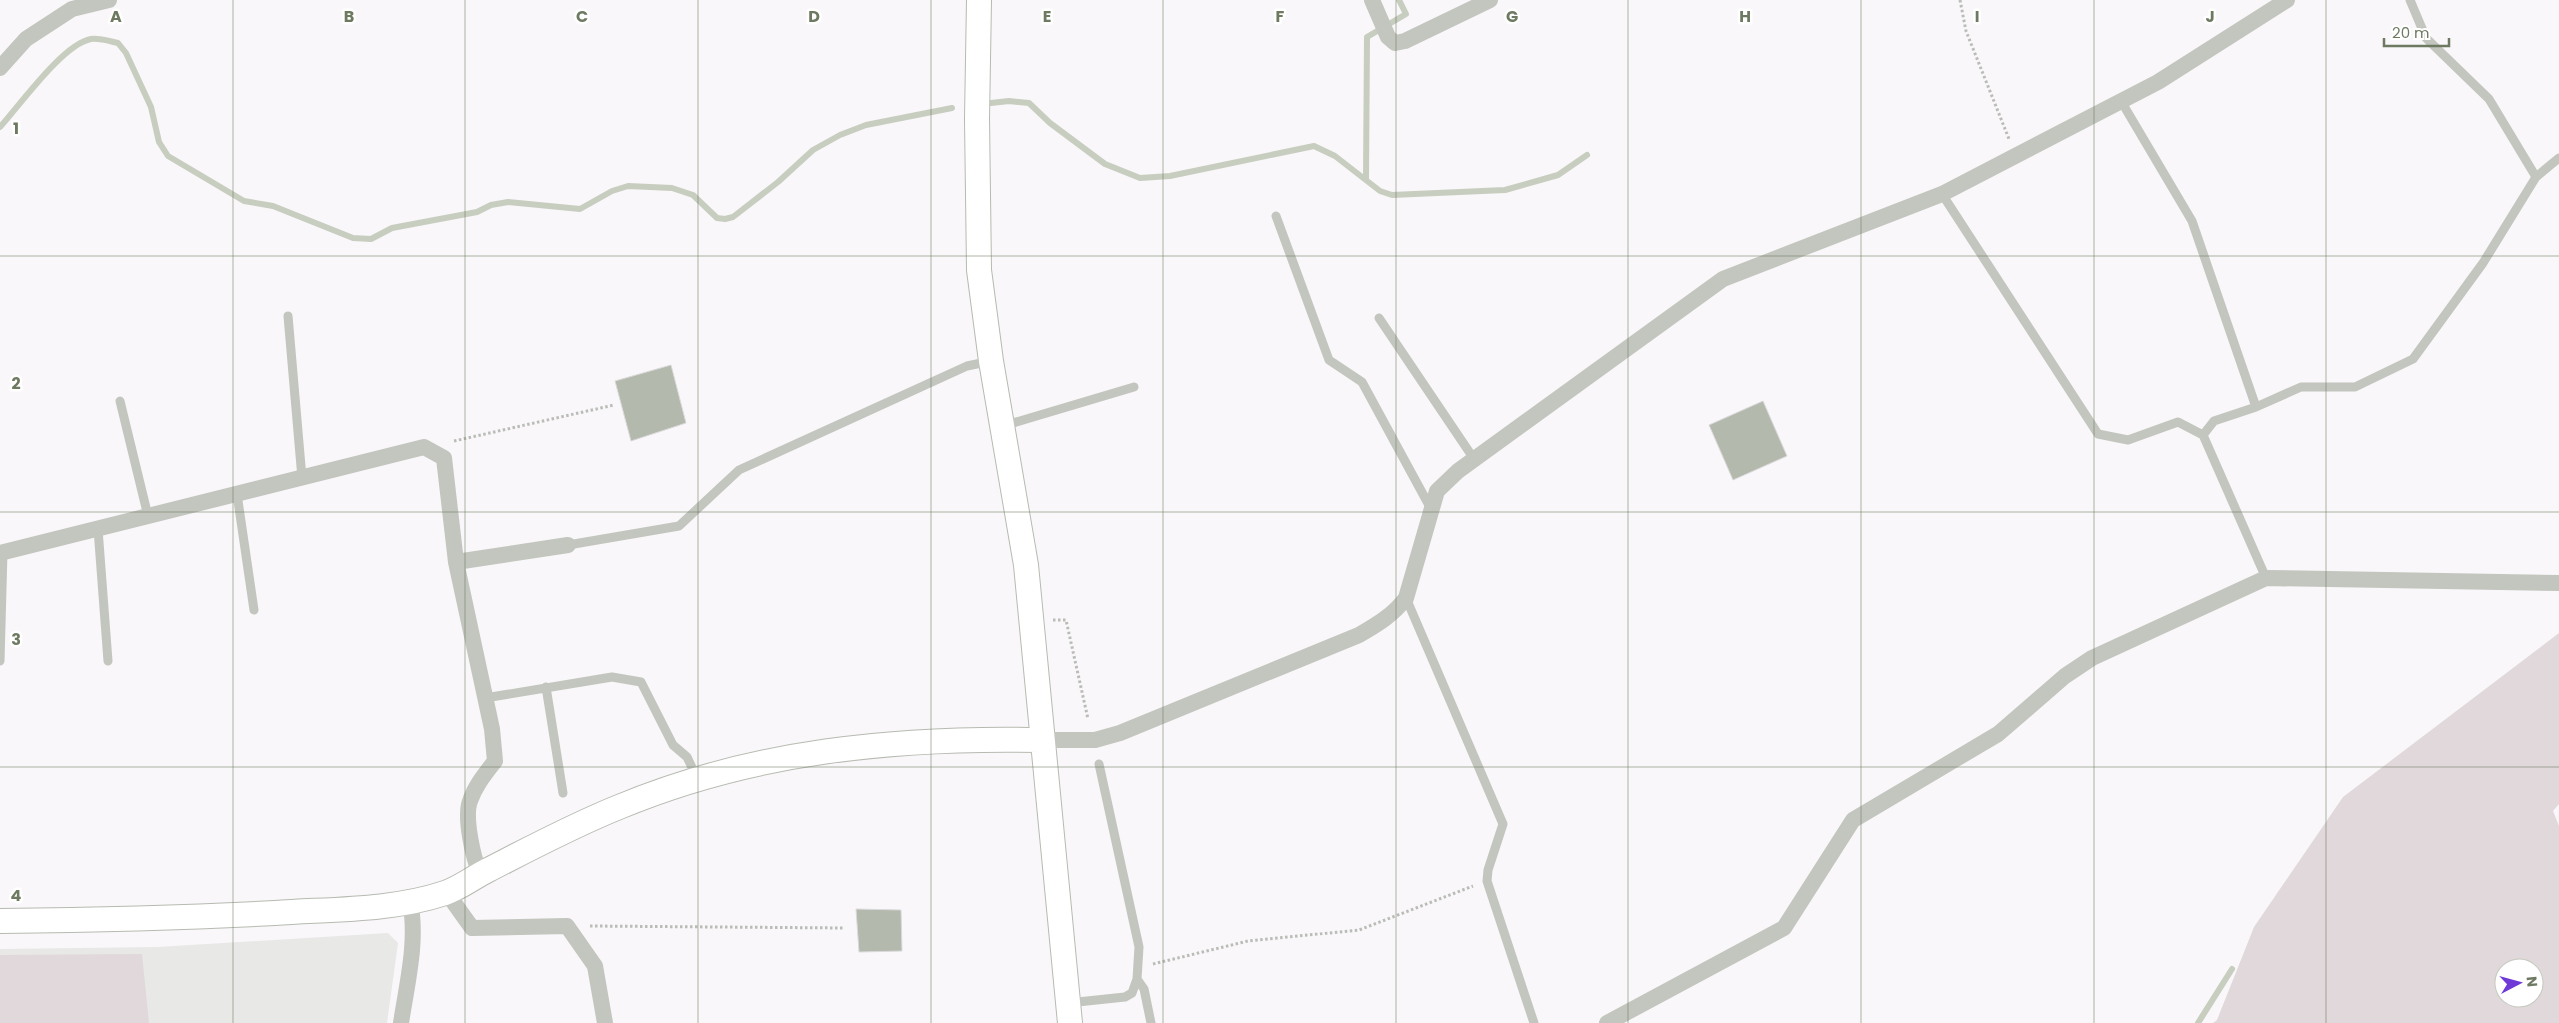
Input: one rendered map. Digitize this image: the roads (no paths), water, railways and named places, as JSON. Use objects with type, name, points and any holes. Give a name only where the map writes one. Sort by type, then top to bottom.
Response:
[{"type":"street","points":[[0,68],[26,39],[72,9],[109,0]]},
{"type":"street","points":[[979,0],[977,119],[979,270],[991,361],[1022,535],[1069,1013]]},
{"type":"street","points":[[1372,0],[1388,37],[1395,43],[1405,41],[1490,0]]},
{"type":"street","points":[[0,921],[178,919],[327,912],[410,901],[447,893],[480,873],[590,819],[697,778],[764,760],[836,749],[1005,739],[1095,740],[1120,733],[1359,635],[1396,611],[1406,598],[1431,509],[1438,491],[1474,459],[1723,279],[1942,194],[2158,82],[2287,0]]},
{"type":"street","points":[[1,553],[424,447],[444,458],[456,562],[492,729],[494,761],[476,787],[469,804],[472,853],[480,873]]},
{"type":"street","points":[[456,562],[568,545]]},
{"type":"street","points":[[1607,1023],[1784,928],[1853,820],[1998,734],[2065,676],[2092,658],[2266,578],[2559,584]]},
{"type":"street","points":[[447,893],[472,928],[567,926],[595,966],[605,1023]]},
{"type":"street","points":[[401,1023],[413,940],[414,921],[410,901]]},
{"type":"lane","points":[[2410,0],[2426,38],[2489,99],[2536,177]]},
{"type":"lane","points":[[2121,101],[2192,220],[2256,407]]},
{"type":"lane","points":[[2203,435],[2214,421],[2256,407],[2301,387],[2355,386],[2414,359],[2483,263],[2536,177],[2559,158]]},
{"type":"lane","points":[[1942,194],[2098,434],[2128,440],[2178,422],[2203,435],[2266,578]]},
{"type":"lane","points":[[1276,216],[1329,360],[1362,382],[1431,509]]},
{"type":"lane","points":[[288,316],[302,478]]},
{"type":"lane","points":[[1380,318],[1474,459]]},
{"type":"lane","points":[[568,545],[679,526],[739,470],[967,366],[991,361]]},
{"type":"lane","points":[[1003,426],[1134,387]]},
{"type":"lane","points":[[120,401],[148,516]]},
{"type":"lane","points":[[237,494],[254,610]]},
{"type":"lane","points":[[98,528],[108,661]]},
{"type":"lane","points":[[0,661],[1,553]]},
{"type":"lane","points":[[1406,598],[1503,824],[1488,870],[1487,881],[1534,1023]]},
{"type":"lane","points":[[485,698],[612,676],[641,682],[674,745],[688,757],[697,778]]},
{"type":"lane","points":[[546,687],[563,793]]},
{"type":"lane","points":[[1069,1013],[1125,997],[1132,993],[1137,979],[1139,947],[1099,764]]},
{"type":"lane","points":[[1137,979],[1144,990],[1151,1023]]},
{"type":"waterway","points":[[1366,179],[1367,37],[1406,14],[1399,0]]},
{"type":"waterway","points":[[0,127],[55,63],[80,43],[91,39],[118,43],[126,53],[151,107],[159,142],[168,156],[244,201],[273,206],[353,238],[371,239],[392,228],[477,212],[491,205],[508,202],[580,209],[612,191],[628,186],[672,188],[693,195],[717,218],[725,219],[733,217],[778,182],[813,150],[840,135],[866,125],[952,108]]},
{"type":"waterway","points":[[991,103],[1009,101],[1029,103],[1050,123],[1105,164],[1140,178],[1170,176],[1314,146],[1335,156],[1380,191],[1392,195],[1505,190],[1558,175],[1587,155]]},
{"type":"waterway","points":[[2198,1023],[2232,969]]}]
